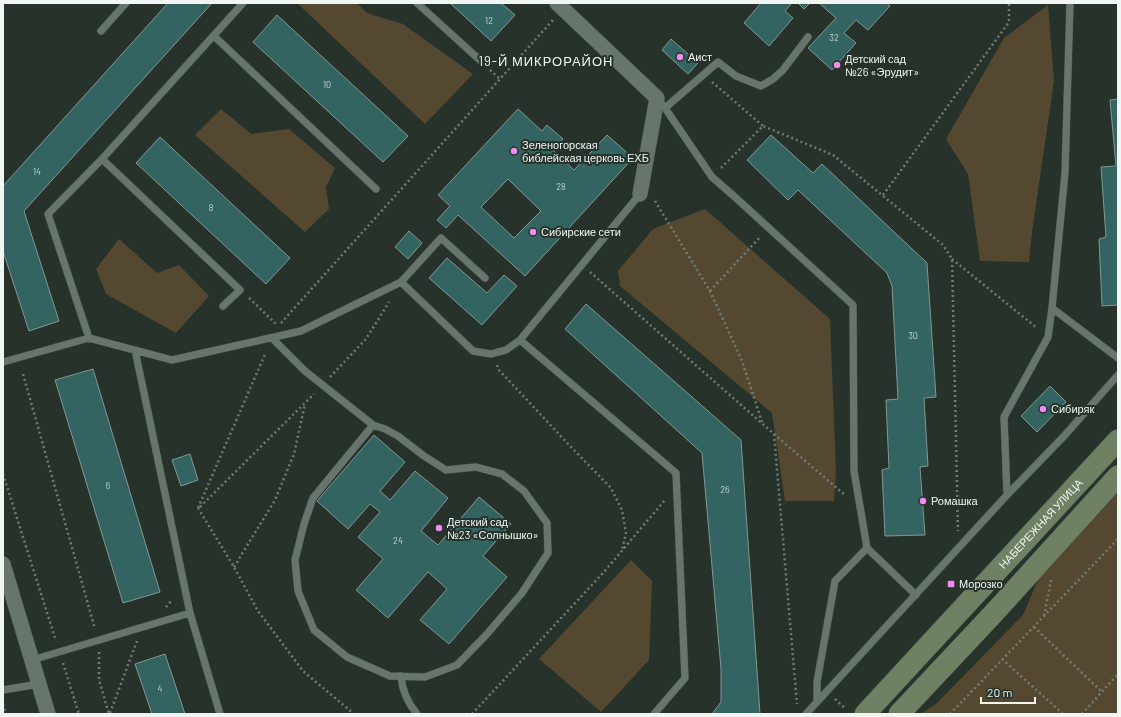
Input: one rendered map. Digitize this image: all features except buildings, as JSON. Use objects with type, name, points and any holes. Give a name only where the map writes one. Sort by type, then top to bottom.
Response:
[{"type":"main road","name":"НАБЕРЕЖНАЯ УЛИЦА","points":[[866,714],[1118,440]]},
{"type":"main road","points":[[899,714],[998,609],[1118,476]]},
{"type":"street","points":[[560,6],[661,103],[642,188]]},
{"type":"street","points":[[3,564],[48,714]]},
{"type":"lane","points":[[101,30],[126,3]]},
{"type":"lane","points":[[88,338],[48,214],[102,158],[243,3]]},
{"type":"lane","points":[[417,3],[482,62]]},
{"type":"lane","points":[[1007,495],[1004,417],[1048,337],[1052,308],[1065,174],[1070,3]]},
{"type":"lane","points":[[214,36],[376,189]]},
{"type":"lane","points":[[808,37],[783,70],[773,80],[761,86],[736,76],[718,62],[704,75],[661,103],[712,177],[853,305],[854,471],[867,548],[916,595]]},
{"type":"lane","points":[[102,158],[240,290],[223,306]]},
{"type":"lane","points":[[401,282],[473,351],[491,354],[506,350],[520,340],[642,188]]},
{"type":"lane","points":[[3,362],[88,338],[172,360],[301,331],[401,282],[441,238],[485,278]]},
{"type":"lane","points":[[1052,308],[1118,358]]},
{"type":"lane","points":[[272,338],[305,371],[372,425],[386,429],[398,436],[424,456],[446,470],[476,468],[502,474],[524,491],[547,523],[548,553],[522,593],[457,665],[425,677],[390,676],[347,657],[314,630],[298,591],[296,560],[304,524],[313,498],[372,425]]},
{"type":"lane","points":[[520,340],[676,473],[685,678],[654,714]]},
{"type":"lane","points":[[135,350],[190,613],[220,714]]},
{"type":"lane","points":[[806,714],[1007,495],[1066,435],[1118,376]]},
{"type":"lane","points":[[817,702],[817,682],[835,581],[867,548]]},
{"type":"lane","points":[[32,660],[190,613]]},
{"type":"lane","points":[[401,676],[401,688],[409,705],[417,714]]},
{"type":"lane","points":[[3,690],[39,684]]},
{"type":"path","points":[[883,195],[1009,22],[1009,3]]},
{"type":"path","points":[[240,290],[278,326],[560,6]]},
{"type":"path","points":[[704,75],[763,126],[833,155],[943,245],[952,259],[1048,337]]},
{"type":"path","points":[[712,177],[763,126]]},
{"type":"path","points":[[642,188],[660,207],[710,291],[742,361],[762,423]]},
{"type":"path","points":[[710,291],[768,227]]},
{"type":"path","points":[[952,259],[958,531]]},
{"type":"path","points":[[582,264],[860,508]]},
{"type":"path","points":[[198,508],[305,404],[366,339],[401,282]]},
{"type":"path","points":[[198,508],[272,338]]},
{"type":"path","points":[[491,354],[499,370],[611,488],[622,510],[626,534],[622,551]]},
{"type":"path","points":[[23,374],[98,640],[99,680],[109,714]]},
{"type":"path","points":[[234,567],[274,500],[286,474],[294,454],[305,404]]},
{"type":"path","points":[[774,434],[797,704]]},
{"type":"path","points":[[3,474],[60,652],[78,714]]},
{"type":"path","points":[[472,714],[603,573],[676,486]]},
{"type":"path","points":[[198,508],[234,567],[258,611],[303,671],[354,714]]},
{"type":"path","points":[[950,714],[1118,538]]},
{"type":"path","points":[[1044,617],[1052,576]]},
{"type":"path","points":[[109,714],[139,636],[172,600]]},
{"type":"path","points":[[1034,627],[1102,692]]},
{"type":"path","points":[[1002,659],[1063,714]]},
{"type":"path","points":[[1082,714],[1118,674]]},
{"type":"path","points":[[3,704],[6,714]]},
{"type":"shaded area","points":[[297,3],[357,3],[367,13],[403,24],[473,74],[425,124]]},
{"type":"shaded area","points":[[1048,5],[1054,81],[1029,262],[980,261],[968,174],[946,139],[1004,38]]},
{"type":"shaded area","points":[[221,109],[251,134],[289,129],[335,168],[326,187],[329,209],[305,232],[195,135]]},
{"type":"shaded area","points":[[705,209],[830,319],[836,471],[834,501],[785,501],[772,413],[620,286],[618,271],[653,229]]},
{"type":"shaded area","points":[[119,239],[157,273],[179,265],[209,296],[176,333],[106,294],[96,269]]},
{"type":"shaded area","points":[[1118,490],[1118,714],[920,714],[936,704],[1023,615],[1040,575]]},
{"type":"shaded area","points":[[631,560],[652,581],[649,660],[601,712],[539,659]]},
{"type":"place","name":"Аист","points":[[680,57]]},
{"type":"place","name":"Детский сад №26 «Эрудит»","points":[[837,65]]},
{"type":"place","name":"Зеленогорская библейская церковь ЕХБ","points":[[514,151]]},
{"type":"place","name":"Сибирские сети","points":[[533,232]]},
{"type":"place","name":"Сибиряк","points":[[1043,409]]},
{"type":"place","name":"Ромашка","points":[[923,501]]},
{"type":"place","name":"Детский сад №23 «Солнышко»","points":[[439,528]]},
{"type":"place","name":"Морозко","points":[[951,584]]},
{"type":"district","name":"19-Й МИКРОРАЙОН","points":[[546,61]]}]
